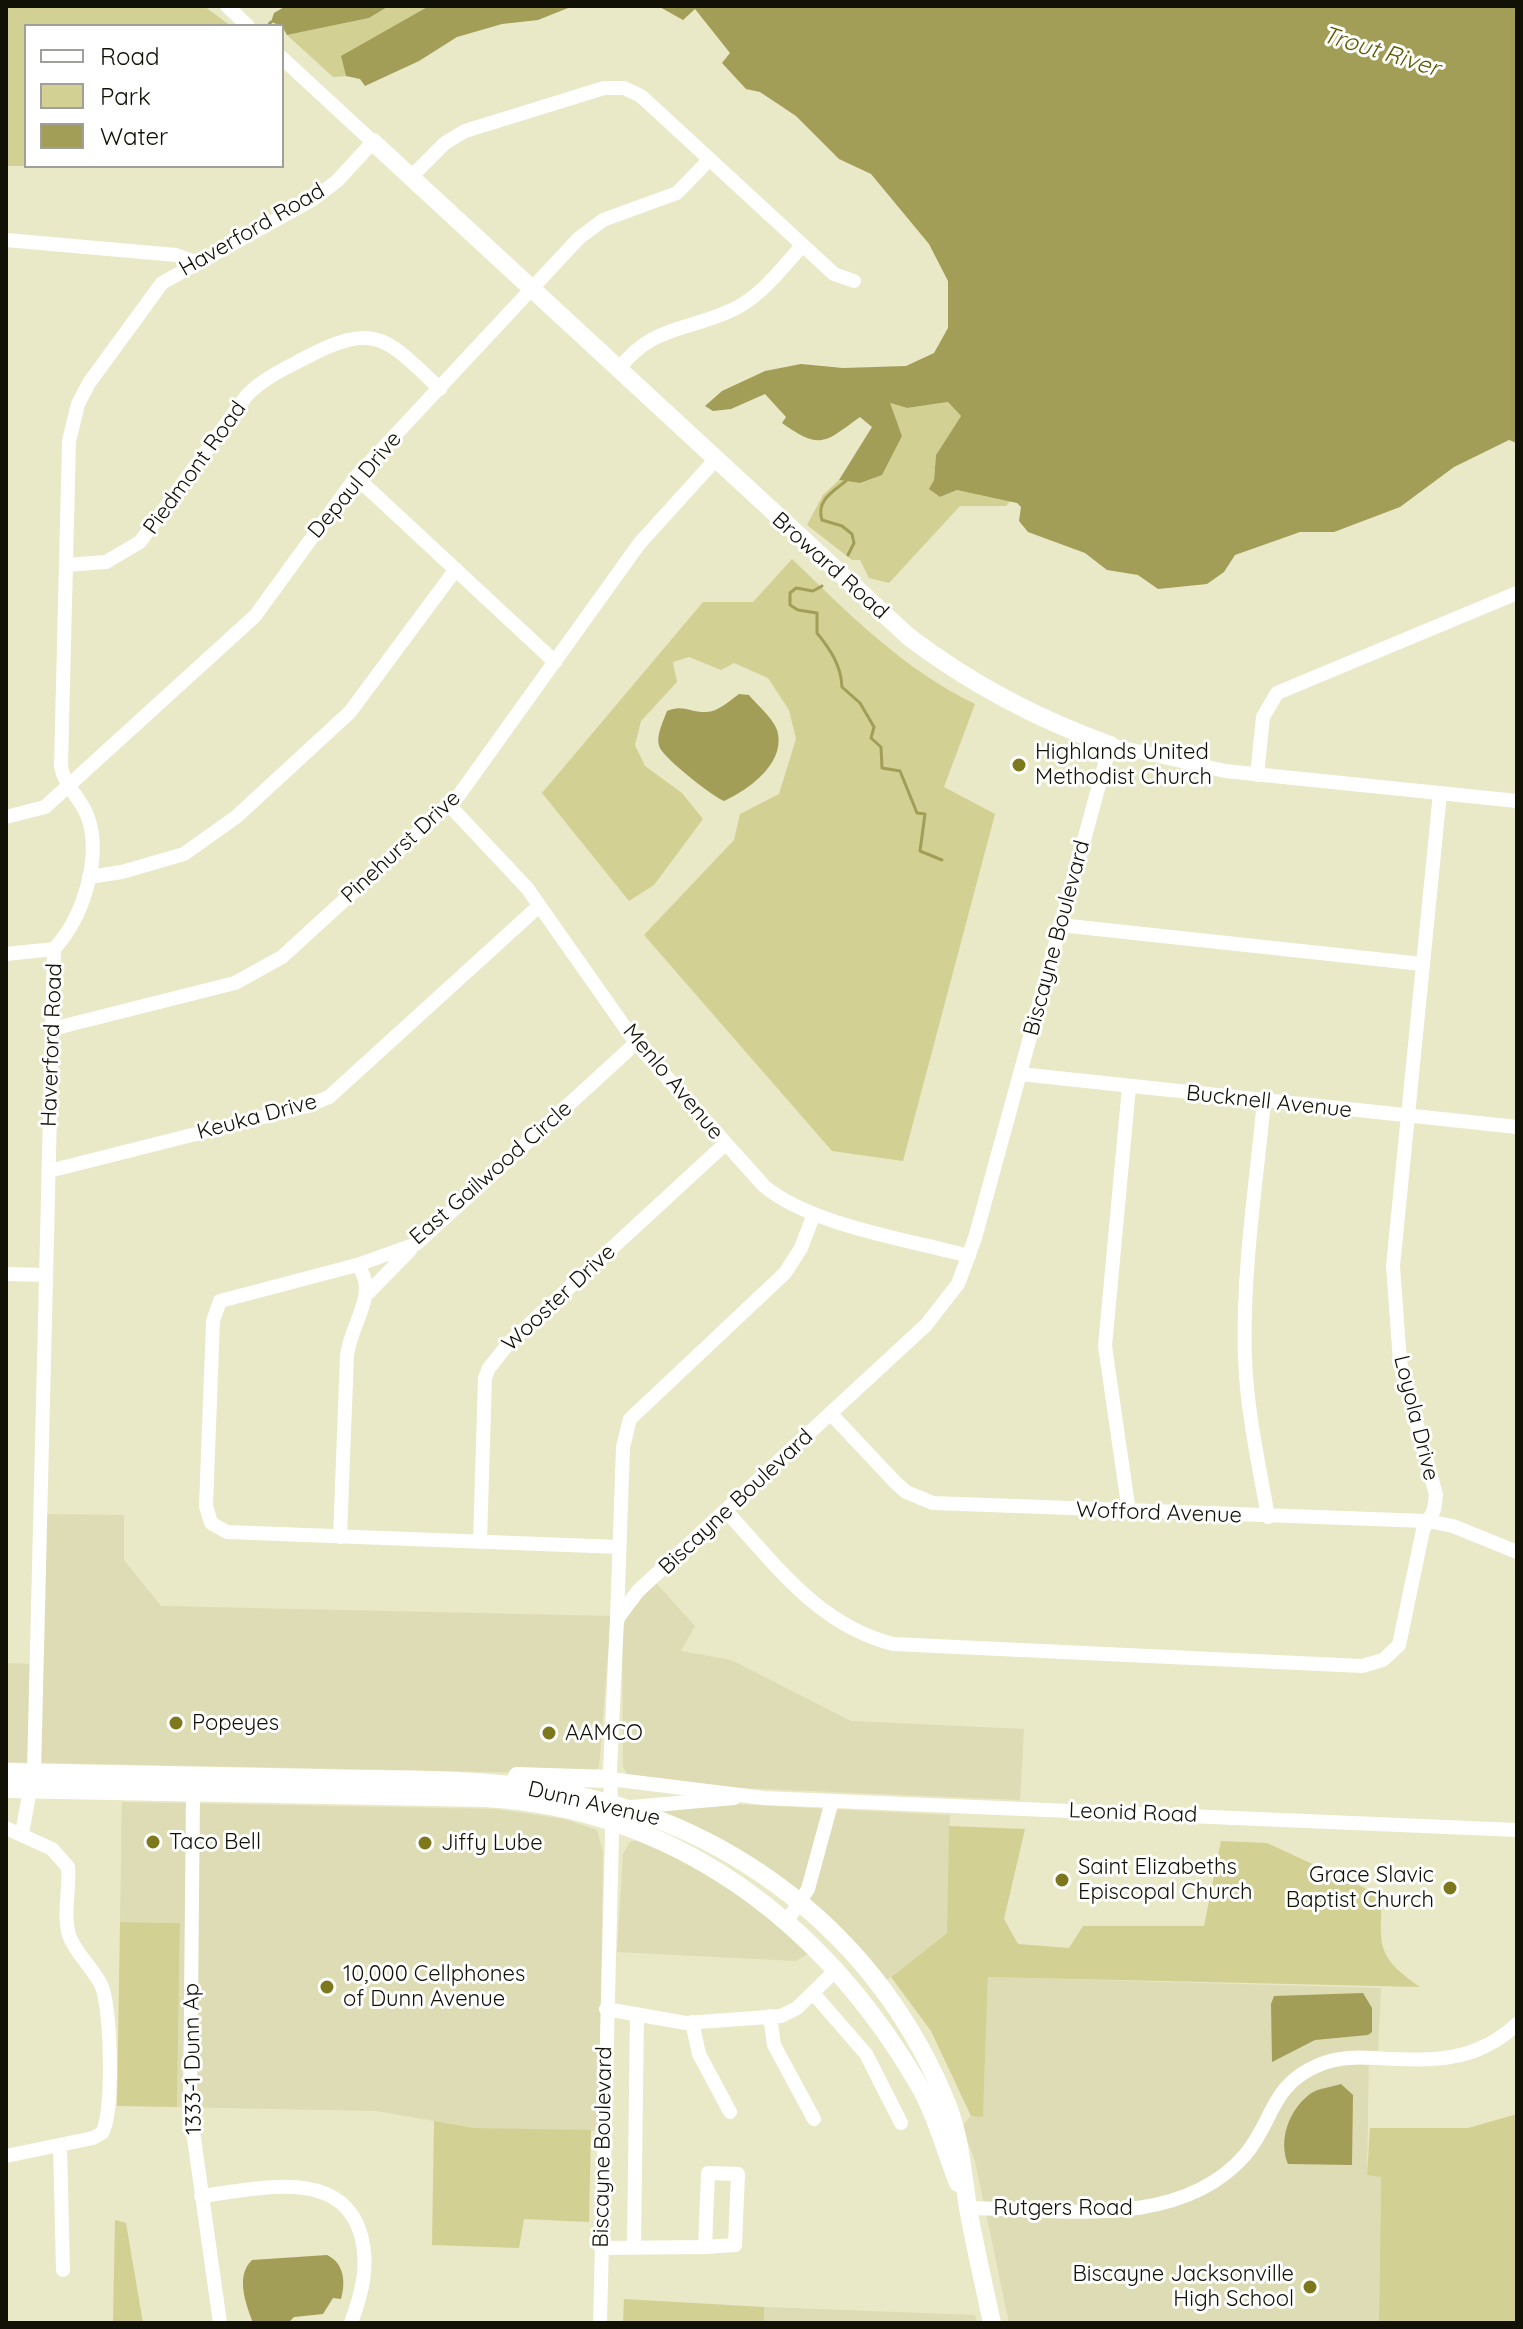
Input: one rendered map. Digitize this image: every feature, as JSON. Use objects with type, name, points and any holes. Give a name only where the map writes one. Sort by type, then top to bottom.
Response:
[{"type":"main road","name":"Broward Road","points":[[373,142],[876,609],[935,657],[1038,717],[1110,745]]},
{"type":"main road","name":"Dunn Avenue","points":[[6,1772],[33,1783],[49,1779],[55,1773],[434,1780],[527,1787],[612,1813],[689,1831],[756,1869],[800,1902],[846,1945],[900,2015],[928,2062],[958,2133],[968,2208],[992,2323]]},
{"type":"main road","points":[[193,1793],[200,1787],[221,1783],[229,1776]]},
{"type":"main road","points":[[434,1780],[452,1776],[610,1779]]},
{"type":"main road","points":[[362,1796],[394,1788],[403,1780]]},
{"type":"main road","name":"Dunn Avenue","points":[[6,1787],[32,1781],[193,1793],[453,1797],[518,1800],[612,1813],[725,1875],[787,1921],[837,1969],[882,2027],[919,2085],[968,2208]]},
{"type":"main road","points":[[882,2027],[900,2015]]},
{"type":"street","points":[[227,6],[246,24]]},
{"type":"street","name":"Broward Road","points":[[284,60],[373,142]]},
{"type":"street","points":[[411,177],[445,143],[465,131],[604,88],[624,88],[641,96],[834,274],[854,281]]},
{"type":"street","name":"Haverford Road","points":[[22,1833],[32,1781],[54,949],[79,912],[89,877],[89,821],[61,766],[67,455],[78,404],[100,368],[164,282],[312,200],[337,181],[373,142]]},
{"type":"street","name":"Depaul Drive","points":[[6,817],[45,807],[255,616],[356,477],[591,227],[677,193],[709,160]]},
{"type":"street","points":[[6,240],[155,253],[186,257],[196,262]]},
{"type":"street","points":[[618,370],[635,350],[663,332],[729,311],[747,302],[802,246]]},
{"type":"street","points":[[155,253],[164,282]]},
{"type":"street","name":"Piedmont Road","points":[[66,565],[106,562],[140,542],[247,395],[270,376],[334,342],[360,336],[380,340],[398,350],[440,389]]},
{"type":"street","name":"Pinehurst Drive","points":[[52,1029],[253,976],[282,957],[449,805],[639,544],[715,460]]},
{"type":"street","points":[[356,477],[555,662]]},
{"type":"street","points":[[89,877],[122,872],[184,854],[236,817],[350,712],[456,569]]},
{"type":"street","points":[[1257,775],[1263,717],[1277,693],[1517,593]]},
{"type":"street","name":"Broward Road","points":[[1110,745],[1193,766],[1257,775],[1517,801]]},
{"type":"street","name":"Biscayne Boulevard","points":[[600,2323],[612,1813],[610,1779],[617,1619],[638,1591],[939,1312],[958,1284],[969,1256],[1110,745]]},
{"type":"street","name":"Loyola Drive","points":[[726,1511],[818,1608],[848,1628],[893,1644],[1362,1666],[1383,1660],[1399,1645],[1427,1521],[1434,1510],[1436,1495],[1406,1392],[1393,1300],[1395,1236],[1440,793]]},
{"type":"street","name":"Menlo Avenue","points":[[449,805],[539,906],[636,1043],[725,1144],[777,1197],[814,1214],[969,1256]]},
{"type":"street","name":"Keuka Drive","points":[[49,1171],[307,1106],[329,1097],[539,906]]},
{"type":"street","points":[[1060,925],[1422,964]]},
{"type":"street","points":[[6,954],[54,949]]},
{"type":"street","name":"East Gailwood Circle","points":[[340,1537],[227,1532],[211,1523],[206,1506],[213,1321],[217,1306],[227,1297],[357,1265],[416,1244],[636,1043]]},
{"type":"street","name":"Bucknell Avenue","points":[[1020,1074],[1517,1127]]},
{"type":"street","points":[[1129,1087],[1105,1346],[1129,1512]]},
{"type":"street","points":[[1264,1101],[1246,1284],[1245,1358],[1250,1410],[1268,1517]]},
{"type":"street","name":"Wooster Drive","points":[[480,1542],[485,1378],[489,1368],[509,1343],[725,1144]]},
{"type":"street","points":[[617,1619],[623,1447],[630,1419],[785,1273],[801,1248],[814,1214]]},
{"type":"street","points":[[416,1244],[369,1292],[350,1333],[340,1537],[619,1547]]},
{"type":"street","points":[[357,1265],[368,1283],[369,1292]]},
{"type":"street","points":[[6,1274],[46,1275]]},
{"type":"street","name":"Wofford Avenue","points":[[831,1414],[906,1492],[933,1503],[1427,1521],[1453,1526],[1517,1552]]},
{"type":"street","name":"Leonid Road","points":[[610,1779],[749,1797],[1517,1830]]},
{"type":"street","name":"1333-1 Dunn Ap","points":[[193,1793],[190,2110],[220,2323]]},
{"type":"street","name":"Leonid Road","points":[[612,1813],[749,1797]]},
{"type":"street","points":[[787,1921],[808,1889],[832,1801]]},
{"type":"street","points":[[6,1828],[52,1849],[68,1867],[69,1934],[99,1981],[108,2007],[106,2126],[93,2138],[6,2156]]},
{"type":"street","points":[[606,2009],[692,2022],[770,2016],[791,2012],[837,1969]]},
{"type":"street","points":[[813,1993],[866,2054],[901,2123]]},
{"type":"street","points":[[634,2247],[637,2014]]},
{"type":"street","points":[[770,2016],[774,2045],[814,2119]]},
{"type":"street","points":[[692,2022],[699,2054],[730,2112]]},
{"type":"street","name":"Rutgers Road","points":[[968,2208],[1132,2210],[1161,2206],[1204,2186],[1235,2165],[1253,2144],[1273,2104],[1309,2070],[1339,2059],[1355,2057],[1428,2061],[1458,2058],[1490,2045],[1517,2024]]},
{"type":"street","points":[[60,2145],[63,2270]]},
{"type":"street","points":[[601,2248],[705,2247],[735,2245],[738,2174],[708,2173],[705,2247]]},
{"type":"street","points":[[201,2196],[297,2188],[337,2197],[357,2221],[364,2251],[364,2287],[351,2323]]},
{"type":"shaded area","points":[[35,1514],[124,1515],[124,1560],[161,1606],[611,1616],[599,1767],[590,1774],[6,1762],[6,1663],[32,1664]]},
{"type":"shaded area","points":[[656,1583],[695,1626],[681,1651],[731,1660],[851,1721],[1024,1729],[1020,1800],[717,1787],[628,1776],[623,1767],[622,1629],[630,1609]]},
{"type":"shaded area","points":[[122,1802],[496,1809],[564,1819],[597,1830],[603,1852],[599,2131],[475,2128],[376,2111],[177,2107],[180,1923],[120,1922]]},
{"type":"shaded area","points":[[733,1804],[950,1815],[947,1933],[884,1982],[862,1955],[661,1812]]},
{"type":"shaded area","points":[[638,1840],[706,1871],[813,1951],[796,1961],[617,1952],[623,1854],[630,1842]]},
{"type":"shaded area","points":[[988,1977],[1381,1988],[1378,2052],[1369,2052],[1367,2175],[1381,2176],[1379,2323],[1009,2323],[975,2161],[962,2126],[971,2116],[983,2116]]},
{"type":"shaded area","points":[[764,2307],[975,2315],[977,2323],[764,2323]]},
{"type":"green space","points":[[6,6],[204,6],[228,24],[24,24],[24,166],[6,166]]},
{"type":"green space","points":[[389,6],[429,6],[342,56],[346,76],[333,77],[287,35],[369,18]]},
{"type":"green space","points":[[948,402],[961,416],[936,455],[930,489],[940,497],[957,490],[1011,500],[1006,506],[960,506],[889,583],[869,578],[860,560],[852,560],[807,525],[823,495],[839,480],[860,483],[902,436],[889,403],[907,408]]},
{"type":"green space","points":[[792,559],[856,620],[901,657],[924,675],[975,704],[944,787],[995,814],[903,1161],[832,1151],[644,935],[734,840],[740,814],[779,794],[796,739],[789,710],[768,678],[734,663],[721,670],[689,657],[673,662],[677,682],[641,721],[635,745],[645,766],[682,793],[703,819],[654,885],[629,901],[542,793],[703,602],[753,602]]},
{"type":"green space","points":[[949,1826],[1025,1829],[1004,1919],[1018,1944],[1069,1948],[1083,1926],[1204,1926],[1221,1841],[1267,1843],[1382,1896],[1384,1949],[1395,1967],[1420,1987],[988,1977],[983,2117],[971,2116],[931,2031],[891,1977],[947,1933]]},
{"type":"green space","points":[[120,1922],[180,1923],[177,2107],[117,2106]]},
{"type":"green space","points":[[1517,2114],[1517,2323],[1379,2323],[1381,2177],[1367,2175],[1370,2128],[1468,2128]]},
{"type":"green space","points":[[434,2121],[475,2128],[591,2130],[589,2222],[524,2219],[519,2248],[432,2245]]},
{"type":"green space","points":[[115,2220],[126,2223],[143,2323],[113,2323]]},
{"type":"green space","points":[[624,2299],[764,2307],[764,2323],[623,2323]]},
{"type":"water","points":[[286,6],[389,6],[369,18],[287,35],[284,24],[271,22],[274,13]]},
{"type":"water","points":[[429,6],[573,6],[538,20],[502,24],[457,37],[419,61],[365,86],[360,79],[346,76],[341,56]]},
{"type":"water","name":"Trout River","points":[[658,6],[1517,6],[1517,443],[1509,440],[1454,467],[1400,507],[1334,532],[1300,532],[1235,555],[1224,572],[1207,584],[1158,589],[1138,575],[1107,570],[1085,553],[1028,532],[1019,521],[1021,507],[1017,503],[957,490],[940,497],[929,489],[934,480],[936,455],[961,416],[948,402],[907,408],[890,403],[902,436],[882,475],[860,483],[839,480],[872,427],[860,417],[830,437],[815,440],[782,423],[786,417],[765,394],[731,409],[713,411],[705,406],[722,391],[765,371],[801,364],[843,368],[906,366],[934,353],[948,328],[948,281],[929,244],[871,174],[839,159],[796,116],[760,92],[746,89],[722,63],[730,53],[695,9],[683,20]]},
{"type":"water","points":[[739,694],[749,695],[768,716],[775,725],[779,742],[771,764],[763,774],[724,801],[670,760],[660,748],[659,734],[667,711],[682,708],[714,711]]},
{"type":"water","points":[[1363,1993],[1372,2008],[1372,2032],[1368,2035],[1315,2040],[1272,2062],[1271,2004],[1274,1996]]},
{"type":"water","points":[[1341,2084],[1353,2095],[1352,2165],[1288,2164],[1285,2136],[1296,2108],[1313,2092]]},
{"type":"water","points":[[327,2255],[337,2263],[342,2274],[341,2299],[333,2298],[323,2314],[294,2317],[288,2323],[253,2323],[243,2282],[252,2260]]},
{"type":"waterway","points":[[846,481],[826,498],[821,513],[822,520],[842,526],[852,534],[854,543],[848,555]]},
{"type":"waterway","points":[[822,586],[813,591],[796,588],[790,593],[790,605],[798,610],[817,613],[817,633],[834,658],[842,687],[860,703],[874,727],[871,738],[881,747],[882,768],[900,771],[917,813],[925,814],[920,851],[942,860]]},
{"type":"place","name":"Highlands United Methodist Church","points":[[1019,765]]},
{"type":"place","name":"Popeyes","points":[[176,1723]]},
{"type":"place","name":"AAMCO","points":[[549,1733]]},
{"type":"place","name":"Taco Bell","points":[[153,1842]]},
{"type":"place","name":"Jiffy Lube","points":[[425,1843]]},
{"type":"place","name":"Saint Elizabeths Episcopal Church","points":[[1062,1880]]},
{"type":"place","name":"Grace Slavic Baptist Church","points":[[1450,1888]]},
{"type":"place","name":"10,000 Cellphones of Dunn Avenue","points":[[327,1987]]},
{"type":"place","name":"Biscayne Jacksonville High School","points":[[1310,2287]]}]
